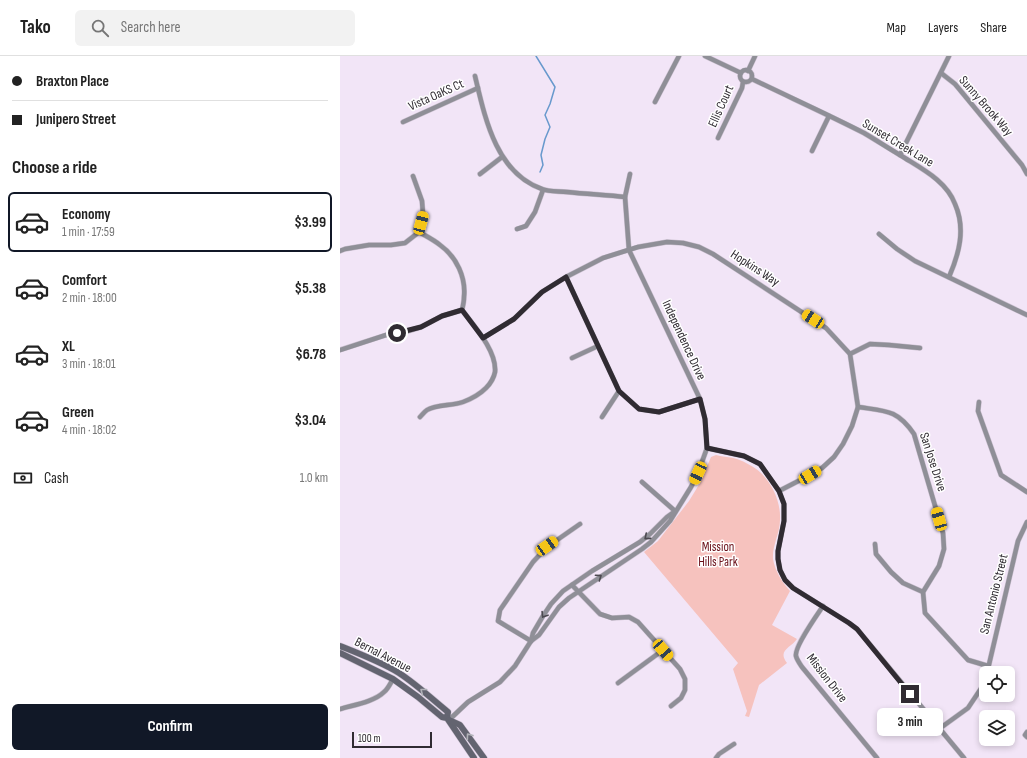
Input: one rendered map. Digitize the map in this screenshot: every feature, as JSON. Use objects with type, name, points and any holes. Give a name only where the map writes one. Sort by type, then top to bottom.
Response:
[{"type":"main road","name":"Bernal Avenue","points":[[340,646],[399,673],[448,712],[448,719],[455,732],[474,758]]},
{"type":"main road","name":"Bernal Avenue","points":[[340,653],[393,679],[442,717],[460,725],[484,758]]},
{"type":"street","points":[[655,102],[679,56]]},
{"type":"street","points":[[705,56],[741,73]]},
{"type":"street","points":[[748,70],[751,73],[752,79],[749,82],[743,82],[740,79],[741,73],[744,70],[748,70],[755,56]]},
{"type":"street","points":[[900,155],[949,56]]},
{"type":"street","name":"Sunny Brook Way","points":[[940,74],[955,84],[1022,165],[1027,174]]},
{"type":"street","points":[[475,76],[487,123],[502,157],[514,172],[529,183],[543,190],[625,197]]},
{"type":"street","name":"Sunset Creek Lane","points":[[752,79],[864,133],[930,174],[940,183],[951,195],[956,205],[960,222],[961,237],[957,257],[949,277]]},
{"type":"street","name":"Ellis Court","points":[[718,138],[742,88],[743,82]]},
{"type":"street","name":"Vista OaKS Ct","points":[[403,122],[478,88]]},
{"type":"street","points":[[812,151],[829,116]]},
{"type":"street","points":[[480,174],[502,157]]},
{"type":"street","name":"Independence Drive","points":[[531,641],[539,635],[559,607],[578,592],[651,542],[670,521],[691,487],[707,448],[705,419],[700,399],[629,250],[625,197],[630,174]]},
{"type":"street","points":[[340,251],[369,245],[391,246],[405,243],[419,232],[423,214],[422,201],[413,176]]},
{"type":"street","points":[[517,229],[526,226],[535,212],[543,190]]},
{"type":"street","points":[[419,232],[441,245],[460,269],[464,297],[462,310],[483,338],[492,354],[495,372],[490,384],[480,394],[463,402],[434,407],[427,410],[420,417]]},
{"type":"street","points":[[879,234],[905,256],[1027,315]]},
{"type":"street","name":"Hopkins Way","points":[[483,338],[514,319],[542,292],[566,277],[603,258],[629,250],[667,242],[683,243],[714,254],[826,328],[850,354]]},
{"type":"street","points":[[566,277],[619,391],[639,409],[659,412],[700,399]]},
{"type":"street","points":[[340,350],[386,335],[421,327],[442,316],[462,310]]},
{"type":"street","points":[[779,491],[822,468],[834,457],[843,444],[852,426],[858,407],[850,354],[870,344],[920,348]]},
{"type":"street","points":[[572,358],[598,346]]},
{"type":"street","points":[[602,417],[619,391]]},
{"type":"street","points":[[980,402],[978,411],[1001,475],[1027,492]]},
{"type":"street","name":"San Jose Drive","points":[[858,407],[888,411],[899,417],[908,425],[914,434],[944,533],[944,549],[939,566],[923,592]]},
{"type":"street","points":[[707,448],[744,456],[760,464],[779,491],[784,504],[784,521],[778,551],[778,559],[780,570],[785,580],[793,588],[857,629],[964,758]]},
{"type":"street","points":[[642,482],[675,511]]},
{"type":"street","name":"Independence Drive","points":[[448,719],[468,702],[500,682],[508,675],[531,641],[551,604],[562,591],[640,542],[666,517],[675,511]]},
{"type":"street","name":"San Antonio Street","points":[[988,666],[1018,541],[1027,522]]},
{"type":"street","points":[[531,641],[498,621],[500,610],[533,562],[547,546],[580,524]]},
{"type":"street","points":[[875,544],[876,554],[891,572],[903,583],[923,592],[925,613],[968,660],[988,666]]},
{"type":"street","points":[[572,585],[600,614],[612,618],[629,617],[638,622],[680,669],[685,679],[685,690],[681,698],[671,706]]},
{"type":"street","name":"Mission Drive","points":[[823,606],[799,643],[796,650],[796,656],[802,667],[877,758]]},
{"type":"street","points":[[618,683],[663,650]]},
{"type":"street","points":[[340,709],[380,696],[393,679]]},
{"type":"street","points":[[939,729],[968,708],[979,692]]},
{"type":"street","points":[[1027,732],[1025,735],[1027,737]]},
{"type":"street","points":[[716,758],[719,754],[734,744]]},
{"type":"green space","name":"Mission Hills Park","points":[[716,455],[737,459],[747,463],[761,473],[773,489],[778,501],[780,520],[773,559],[779,576],[790,591],[772,625],[797,639],[784,652],[784,659],[787,663],[759,685],[749,717],[745,716],[747,711],[733,669],[738,663],[644,552],[658,541],[689,501],[700,483],[711,457]]},
{"type":"waterway","points":[[536,56],[555,87],[545,115],[550,127],[541,155],[543,165],[540,172]]},
{"type":"route","points":[[397,333],[421,327],[442,316],[462,310],[483,338],[514,319],[542,292],[566,277],[619,391],[639,409],[659,412],[700,399],[705,419],[707,448],[744,456],[760,464],[779,491],[784,504],[784,521],[778,551],[778,559],[780,570],[785,580],[793,588],[857,629],[910,694]]}]
